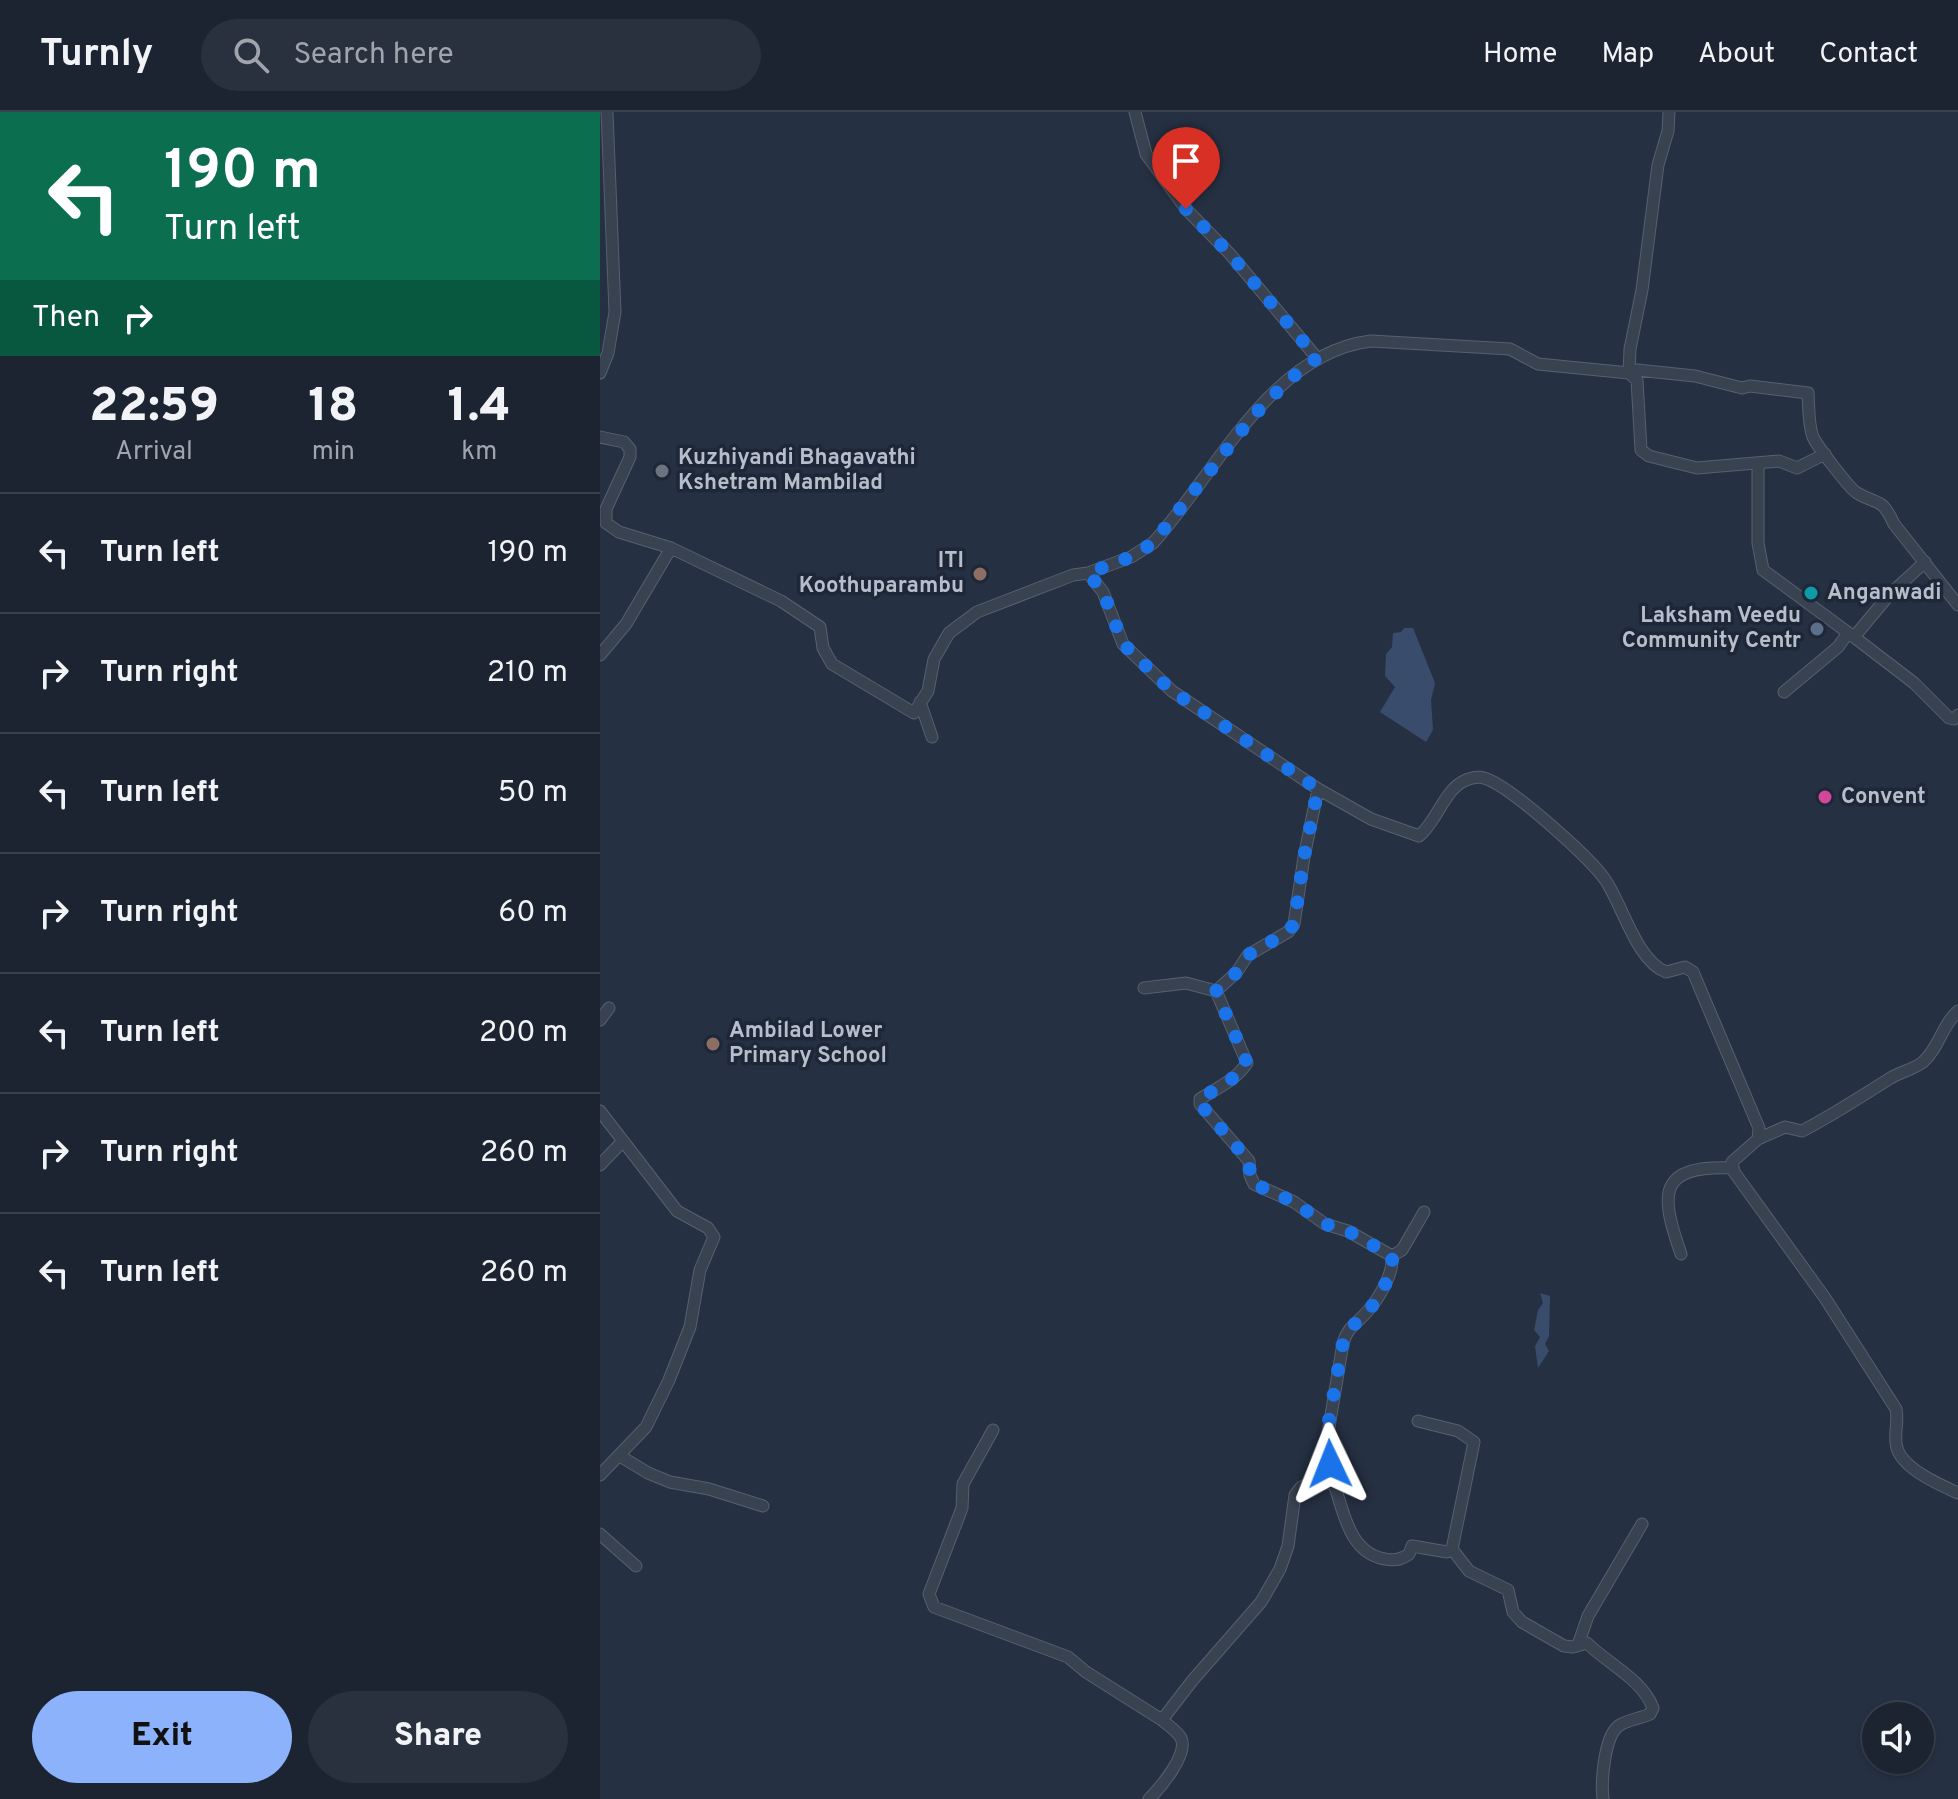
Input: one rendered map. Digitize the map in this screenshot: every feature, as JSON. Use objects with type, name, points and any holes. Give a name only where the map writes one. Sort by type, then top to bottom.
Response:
[{"type":"street","points":[[600,373],[608,353],[615,312],[607,112]]},
{"type":"street","points":[[1135,112],[1146,154],[1186,209],[1230,254],[1317,358]]},
{"type":"street","points":[[1629,373],[1658,165],[1668,131],[1669,112]]},
{"type":"street","points":[[600,437],[624,442],[630,449],[630,457],[606,509],[606,523],[619,532],[671,548],[781,601],[820,627],[823,648],[832,664],[914,713],[928,691],[934,659],[949,633],[977,612],[1073,575],[1088,573],[1131,557],[1153,543],[1254,415],[1290,379],[1317,358],[1353,343],[1371,341],[1510,349],[1538,364],[1695,376],[1728,386],[1808,393],[1814,438],[1825,454],[1857,494],[1882,503],[1894,524],[1958,605]]},
{"type":"street","points":[[1629,373],[1637,380],[1641,450],[1649,456],[1697,468],[1779,461],[1797,468],[1825,454]]},
{"type":"street","points":[[1758,463],[1758,543],[1763,570],[1914,683],[1949,718],[1954,719],[1958,715]]},
{"type":"street","points":[[600,655],[626,624],[671,548]]},
{"type":"street","points":[[1784,692],[1838,647],[1925,562]]},
{"type":"street","points":[[1088,573],[1103,592],[1123,644],[1172,691],[1318,789],[1371,819],[1419,836],[1454,789],[1463,781],[1480,776],[1495,783],[1555,830],[1605,880],[1649,962],[1666,972],[1685,967],[1693,972],[1759,1128],[1758,1139]]},
{"type":"street","points":[[920,702],[932,737]]},
{"type":"street","points":[[1216,991],[1236,973],[1248,955],[1288,932],[1294,924],[1318,789]]},
{"type":"street","points":[[1144,988],[1186,983],[1216,991]]},
{"type":"street","points":[[1216,991],[1247,1063],[1239,1077],[1227,1081],[1200,1099],[1200,1104],[1249,1161],[1254,1184],[1294,1202],[1325,1224],[1348,1231],[1392,1256]]},
{"type":"street","points":[[600,1020],[609,1008]]},
{"type":"street","points":[[1732,1168],[1736,1158],[1758,1139],[1785,1127],[1802,1131],[1892,1077],[1918,1065],[1931,1053],[1949,1019],[1958,1011]]},
{"type":"street","points":[[600,1111],[677,1211],[708,1228],[714,1237],[700,1270],[690,1327],[669,1380],[646,1427],[600,1475]]},
{"type":"street","points":[[600,1165],[623,1141]]},
{"type":"street","points":[[1681,1254],[1668,1207],[1673,1181],[1678,1175],[1692,1169],[1732,1168]]},
{"type":"street","points":[[1732,1168],[1825,1298],[1896,1409],[1896,1443],[1900,1455],[1927,1479],[1958,1493]]},
{"type":"street","points":[[1392,1256],[1402,1250],[1424,1212]]},
{"type":"street","points":[[1392,1256],[1393,1266],[1367,1313],[1346,1331],[1326,1445],[1334,1484],[1350,1531],[1357,1544],[1380,1559],[1403,1559],[1412,1546],[1447,1552],[1452,1549],[1474,1442],[1458,1431],[1418,1421]]},
{"type":"street","points":[[993,1430],[963,1484],[962,1508],[929,1594],[934,1607],[1068,1657],[1175,1730],[1182,1740],[1183,1749],[1149,1799]]},
{"type":"street","points":[[620,1456],[670,1482],[709,1489],[763,1506]]},
{"type":"street","points":[[1162,1720],[1261,1602],[1280,1569],[1288,1546],[1295,1495],[1301,1487],[1317,1481],[1334,1484]]},
{"type":"street","points":[[1317,1481],[1340,1499]]},
{"type":"street","points":[[1578,1645],[1588,1616],[1642,1524]]},
{"type":"street","points":[[600,1534],[636,1566]]},
{"type":"street","points":[[1452,1549],[1469,1571],[1508,1590],[1513,1612],[1522,1622],[1564,1646],[1587,1643],[1603,1660],[1613,1664],[1644,1691],[1653,1708],[1650,1714],[1616,1727],[1611,1734],[1603,1771],[1603,1799]]},
{"type":"water","points":[[1404,628],[1413,628],[1435,683],[1431,700],[1433,730],[1426,742],[1380,712],[1395,687],[1385,676],[1386,654],[1392,647],[1393,633],[1401,632]]},
{"type":"water","points":[[1540,1293],[1550,1296],[1549,1336],[1545,1344],[1549,1351],[1538,1368],[1535,1346],[1540,1337],[1534,1330],[1538,1310],[1543,1303]]},
{"type":"place","name":"Kuzhiyandi Bhagavathi Kshetram Mambilad","points":[[662,471]]},
{"type":"place","name":"ITI Koothuparambu","points":[[980,574]]},
{"type":"place","name":"Anganwadi","points":[[1811,593]]},
{"type":"place","name":"Laksham Veedu Community Centr","points":[[1817,629]]},
{"type":"place","name":"Convent","points":[[1825,797]]},
{"type":"place","name":"Ambilad Lower Primary School","points":[[713,1044]]},
{"type":"route","points":[[1186,209],[1230,254],[1317,358],[1290,379],[1254,415],[1153,543],[1131,557],[1088,573],[1103,592],[1123,644],[1172,691],[1318,789],[1294,924],[1288,932],[1248,955],[1236,973],[1216,991],[1247,1063],[1239,1077],[1227,1081],[1200,1099],[1200,1104],[1249,1161],[1254,1184],[1281,1195],[1325,1224],[1348,1231],[1392,1256],[1393,1266],[1367,1313],[1346,1331],[1327,1431],[1330,1464]]}]
